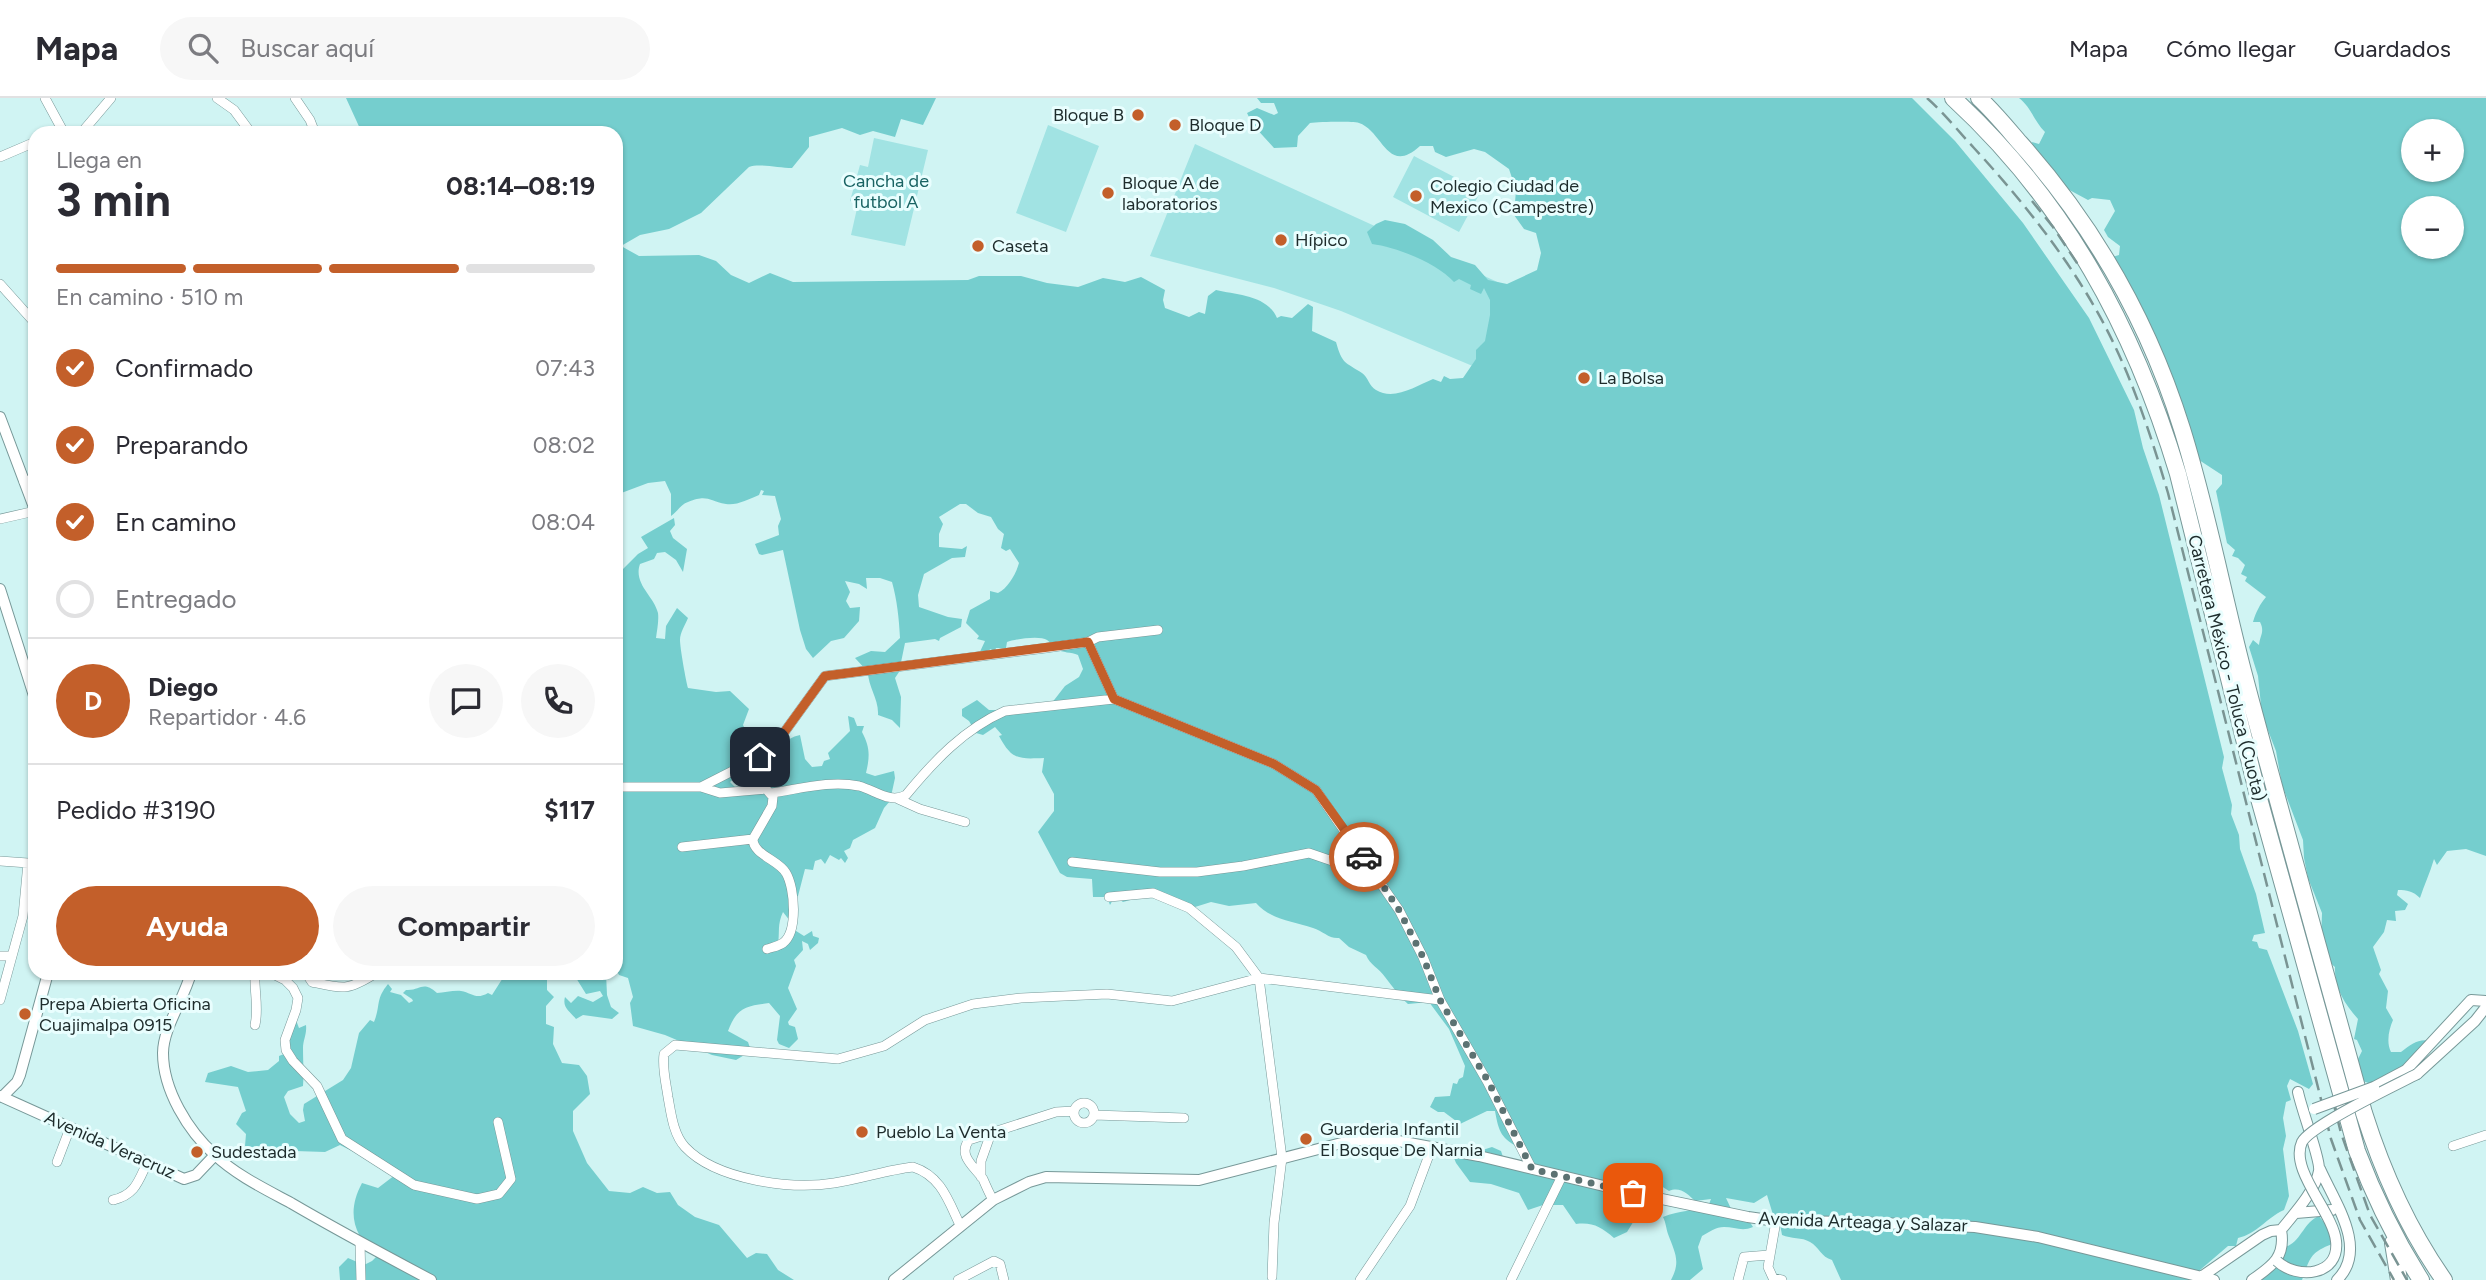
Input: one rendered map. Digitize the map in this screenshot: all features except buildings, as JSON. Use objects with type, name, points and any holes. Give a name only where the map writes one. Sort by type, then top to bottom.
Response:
[{"type":"highway","name":"Carretera México - Toluca (Cuota)","points":[[1953,98],[2027,178],[2063,225],[2123,326],[2163,424],[2178,474],[2258,795],[2361,1162],[2387,1221],[2421,1280]]},
{"type":"highway","name":"Carretera México - Toluca (Cuota)","points":[[1979,98],[2041,168],[2084,225],[2106,259],[2145,331],[2166,383],[2191,457],[2243,669],[2364,1114],[2386,1176],[2414,1232],[2444,1280]]},
{"type":"highway","points":[[2387,1221],[2399,1280]]},
{"type":"street","points":[[45,98],[60,126]]},
{"type":"street","points":[[89,126],[111,98]]},
{"type":"street","points":[[217,98],[234,110],[246,126]]},
{"type":"street","points":[[295,98],[312,126]]},
{"type":"street","points":[[0,157],[28,145]]},
{"type":"street","points":[[0,284],[28,315]]},
{"type":"street","points":[[0,417],[28,476]]},
{"type":"street","points":[[0,519],[28,513]]},
{"type":"street","points":[[0,589],[28,677]]},
{"type":"street","points":[[701,787],[769,751],[825,676],[1046,648],[1088,642],[1098,637],[1158,630]]},
{"type":"street","points":[[1088,642],[1114,699]]},
{"type":"street","points":[[898,799],[906,795],[943,752],[993,716],[1004,711],[1114,699],[1274,764],[1316,790],[1399,910],[1423,957],[1440,1000],[1488,1081],[1532,1169]]},
{"type":"street","points":[[771,793],[837,783],[862,787],[964,822]]},
{"type":"street","points":[[623,787],[701,787],[720,793],[766,789],[771,793],[772,806],[753,839],[756,849],[781,866],[788,876],[793,907],[790,935],[783,943],[768,949]]},
{"type":"street","points":[[682,847],[753,839]]},
{"type":"street","points":[[1072,862],[1160,872],[1198,872],[1309,853],[1376,876]]},
{"type":"street","points":[[0,861],[28,863],[23,916],[0,1000]]},
{"type":"street","points":[[1109,897],[1153,893],[1189,908],[1236,947],[1259,978],[1282,1158],[1274,1223],[1272,1277]]},
{"type":"street","points":[[0,956],[12,956]]},
{"type":"street","points":[[961,1225],[934,1177],[913,1167],[832,1183],[792,1184],[753,1180],[704,1162],[684,1146],[673,1125],[663,1054],[675,1045],[838,1059],[884,1046],[925,1020],[973,1004],[1021,998],[1107,994],[1172,1001],[1259,978],[1440,1000]]},
{"type":"street","points":[[1,1098],[17,1082],[46,980]]},
{"type":"street","points":[[189,980],[164,1039],[165,1072],[182,1113],[215,1155],[251,1181],[431,1280]]},
{"type":"street","points":[[255,980],[258,1013],[255,1025]]},
{"type":"street","points":[[285,980],[298,998],[285,1040],[286,1050],[317,1086],[342,1139],[414,1185],[477,1199],[499,1194],[511,1179],[498,1122]]},
{"type":"street","points":[[311,980],[344,989],[362,980]]},
{"type":"street","points":[[2302,1112],[2374,1087],[2406,1070],[2471,1000],[2486,1000]]},
{"type":"street","points":[[2277,1261],[2296,1275],[2314,1275],[2329,1266],[2336,1250],[2334,1232],[2302,1166],[2300,1150],[2304,1139],[2321,1126],[2417,1074],[2475,1021],[2486,1007]]},
{"type":"street","points":[[2298,1092],[2320,1169],[2339,1210],[2351,1250],[2348,1264],[2337,1280]]},
{"type":"street","name":"Avenida Veracruz","points":[[1,1098],[184,1179],[196,1175],[215,1155]]},
{"type":"street","points":[[993,1200],[981,1177],[970,1165],[966,1144],[976,1136],[1056,1112],[1074,1111],[1081,1103],[1091,1105],[1094,1115]]},
{"type":"street","points":[[1074,1111],[1074,1116],[1082,1123],[1087,1123],[1094,1115]]},
{"type":"street","points":[[1094,1115],[1184,1118]]},
{"type":"street","points":[[57,1162],[70,1128]]},
{"type":"street","points":[[981,1177],[981,1161],[991,1133]]},
{"type":"street","points":[[2453,1146],[2486,1135]]},
{"type":"street","name":"Avenida Arteaga y Salazar","points":[[894,1280],[993,1200],[1029,1182],[1046,1177],[1199,1180],[1353,1140],[1373,1139],[1432,1147],[1646,1196],[1776,1221],[1975,1227],[2038,1237],[2214,1280]]},
{"type":"street","points":[[1360,1280],[1410,1206],[1432,1147]]},
{"type":"street","points":[[113,1200],[126,1197],[136,1186],[147,1163]]},
{"type":"street","points":[[2201,1277],[2262,1235],[2281,1230],[2296,1213],[2315,1183],[2320,1169]]},
{"type":"street","points":[[1511,1280],[1562,1176]]},
{"type":"street","points":[[2296,1213],[2339,1210]]},
{"type":"street","points":[[1776,1221],[1769,1255],[1770,1273],[1773,1278],[1782,1280]]},
{"type":"street","points":[[2253,1279],[2277,1261],[2282,1252],[2281,1230]]},
{"type":"street","points":[[360,1243],[361,1280]]},
{"type":"street","points":[[1738,1280],[1744,1257],[1769,1255]]},
{"type":"street","points":[[958,1280],[994,1261],[1000,1264],[1004,1280]]},
{"type":"green space","points":[[1048,125],[1099,146],[1066,232],[1016,213]]},
{"type":"green space","name":"Cancha de futbol A","points":[[874,138],[928,150],[905,246],[851,235],[858,204],[850,201],[860,165],[868,167]]},
{"type":"green space","name":"Hípico","points":[[1195,144],[1515,290],[1475,367],[1341,311],[1274,288],[1150,256]]},
{"type":"green space","points":[[1414,156],[1481,191],[1459,232],[1393,197]]},
{"type":"shaded area","points":[[346,98],[936,98],[923,125],[901,119],[895,137],[873,131],[860,135],[842,128],[809,137],[809,147],[792,168],[749,167],[701,213],[669,229],[640,235],[623,245],[623,126],[359,126]]},
{"type":"shaded area","points":[[1257,98],[1912,98],[1955,141],[2023,223],[2089,318],[2134,410],[2159,495],[2224,757],[2222,768],[2232,805],[2231,814],[2265,933],[2254,935],[2252,941],[2257,942],[2259,948],[2267,950],[2298,1031],[2313,1084],[2309,1089],[2290,1079],[2287,1086],[2291,1100],[2286,1102],[2283,1118],[2286,1136],[2283,1149],[2289,1196],[2284,1210],[2251,1233],[2238,1238],[2236,1246],[2228,1246],[2200,1270],[2197,1280],[1841,1280],[1832,1260],[1825,1257],[1813,1244],[1804,1239],[1782,1235],[1780,1224],[1784,1214],[1774,1218],[1767,1195],[1754,1203],[1726,1198],[1733,1213],[1744,1213],[1753,1227],[1721,1227],[1702,1236],[1698,1247],[1703,1269],[1690,1280],[1671,1280],[1676,1267],[1676,1257],[1663,1217],[1703,1207],[1709,1204],[1711,1199],[1695,1201],[1680,1190],[1669,1191],[1648,1182],[1631,1184],[1626,1187],[1643,1200],[1639,1220],[1635,1219],[1627,1232],[1614,1238],[1596,1226],[1576,1224],[1563,1205],[1543,1205],[1528,1210],[1519,1193],[1491,1184],[1470,1182],[1452,1153],[1470,1154],[1492,1147],[1501,1151],[1505,1163],[1522,1162],[1521,1149],[1502,1134],[1495,1111],[1487,1111],[1460,1124],[1444,1112],[1430,1107],[1435,1097],[1450,1096],[1453,1083],[1457,1084],[1463,1077],[1465,1066],[1449,1029],[1429,1002],[1408,1004],[1366,955],[1349,947],[1339,938],[1275,917],[1256,903],[1229,906],[1211,902],[1195,907],[1144,896],[1123,902],[1115,896],[1110,905],[1107,897],[1093,897],[1092,879],[1067,877],[1060,873],[1038,832],[1054,811],[1054,794],[1042,772],[1044,758],[1012,754],[995,727],[983,735],[976,733],[969,721],[962,716],[962,709],[977,700],[989,710],[1051,704],[1065,686],[1079,677],[1083,669],[1078,655],[1059,650],[1047,640],[1039,638],[1007,642],[1006,648],[996,648],[994,653],[991,649],[978,656],[985,641],[977,639],[979,636],[966,623],[970,610],[990,599],[990,591],[998,593],[1005,588],[1019,563],[1010,549],[1006,551],[1001,548],[1004,534],[991,517],[978,513],[966,504],[960,504],[939,517],[943,524],[939,534],[939,547],[962,549],[967,546],[965,557],[952,558],[924,574],[918,595],[919,607],[962,619],[961,627],[939,641],[935,639],[905,643],[899,672],[895,678],[901,697],[900,728],[892,720],[878,715],[868,672],[855,658],[871,651],[885,652],[900,638],[892,582],[880,578],[866,578],[867,589],[845,581],[850,592],[846,601],[850,608],[860,607],[859,621],[844,638],[831,641],[813,658],[806,649],[800,630],[783,550],[762,555],[755,544],[779,535],[778,526],[781,519],[775,496],[762,495],[764,491],[761,490],[759,495],[730,504],[700,499],[686,503],[671,516],[671,494],[665,481],[648,483],[623,492],[623,247],[639,256],[699,255],[716,261],[731,275],[749,283],[770,273],[793,282],[968,280],[979,276],[1021,276],[1078,287],[1103,278],[1125,282],[1141,277],[1165,290],[1165,308],[1189,317],[1199,312],[1205,314],[1208,296],[1216,290],[1259,300],[1272,310],[1277,318],[1292,318],[1308,304],[1313,307],[1312,331],[1336,342],[1345,362],[1364,375],[1376,390],[1390,394],[1405,391],[1433,379],[1441,382],[1444,376],[1450,379],[1463,378],[1476,359],[1476,350],[1485,341],[1490,300],[1484,288],[1481,294],[1459,279],[1454,282],[1437,268],[1416,257],[1372,244],[1367,232],[1385,220],[1405,224],[1433,240],[1451,257],[1475,265],[1488,280],[1507,284],[1537,270],[1541,253],[1536,233],[1524,229],[1514,215],[1516,190],[1509,169],[1485,152],[1474,149],[1446,157],[1435,152],[1433,146],[1420,146],[1409,154],[1393,154],[1367,128],[1355,122],[1310,123],[1298,136],[1297,147],[1274,148],[1253,125],[1248,124],[1250,119],[1247,113],[1257,108],[1274,115],[1278,113],[1274,103],[1261,103]]},
{"type":"shaded area","points":[[2019,98],[2486,98],[2486,856],[2466,849],[2447,851],[2437,865],[2434,859],[2420,898],[2410,891],[2398,890],[2397,895],[2408,904],[2405,910],[2395,911],[2396,921],[2387,920],[2384,932],[2373,947],[2381,970],[2379,974],[2388,991],[2386,1008],[2393,1020],[2389,1048],[2391,1052],[2401,1052],[2415,1042],[2431,1041],[2408,1068],[2377,1086],[2360,1080],[2357,1061],[2362,1051],[2354,1039],[2358,1019],[2341,995],[2336,982],[2335,967],[2329,962],[2321,943],[2322,913],[2308,878],[2303,840],[2282,785],[2276,751],[2262,715],[2258,676],[2249,647],[2253,640],[2259,645],[2261,625],[2260,622],[2253,622],[2266,597],[2245,581],[2247,577],[2241,574],[2245,565],[2232,556],[2235,550],[2227,543],[2216,491],[2222,484],[2222,475],[2199,460],[2174,380],[2124,284],[2116,261],[2110,261],[2109,258],[2119,255],[2120,246],[2108,237],[2104,230],[2115,211],[2110,200],[2088,200],[2062,186],[2033,147],[2032,142],[2039,144],[2045,132]]},
{"type":"shaded area","points":[[674,518],[675,525],[670,531],[673,538],[687,549],[683,572],[676,560],[665,552],[657,553],[654,559],[640,564],[639,578],[658,613],[656,638],[665,639],[666,626],[677,608],[688,618],[680,640],[688,688],[730,691],[749,709],[743,725],[745,729],[741,749],[751,765],[730,782],[735,787],[747,788],[783,743],[800,735],[805,759],[812,767],[822,766],[824,761],[830,759],[828,753],[850,731],[848,716],[854,718],[857,726],[864,726],[862,732],[868,752],[866,773],[875,776],[894,771],[890,801],[875,828],[853,840],[850,848],[844,851],[848,858],[845,863],[841,858],[839,860],[830,855],[825,864],[821,859],[815,861],[813,870],[805,869],[798,896],[788,899],[790,921],[783,912],[781,917],[778,944],[793,929],[804,936],[812,931],[813,936],[819,938],[818,943],[810,950],[808,944],[802,941],[803,950],[794,960],[796,966],[788,988],[797,1009],[788,1022],[795,1027],[798,1039],[789,1048],[779,1044],[777,1040],[780,1016],[769,1003],[743,1009],[735,1017],[728,1031],[748,1042],[751,1051],[736,1060],[712,1055],[665,1035],[633,1026],[630,1003],[633,997],[628,978],[623,976],[623,569],[648,548],[641,537]]},
{"type":"shaded area","points":[[502,980],[547,980],[547,990],[554,997],[546,1006],[546,1024],[554,1027],[553,1044],[562,1063],[579,1065],[587,1076],[590,1094],[573,1111],[573,1131],[587,1163],[609,1191],[630,1193],[643,1187],[657,1193],[670,1192],[678,1205],[695,1217],[719,1225],[747,1258],[756,1253],[767,1254],[778,1270],[794,1280],[340,1280],[339,1267],[348,1258],[364,1265],[377,1256],[362,1240],[354,1222],[354,1203],[362,1183],[378,1188],[395,1175],[340,1145],[325,1152],[275,1153],[245,1146],[246,1134],[236,1124],[246,1111],[238,1087],[205,1082],[208,1073],[231,1066],[248,1072],[268,1070],[279,1061],[279,1056],[284,1054],[294,1015],[299,1028],[306,1025],[303,1086],[288,1091],[284,1097],[290,1114],[299,1123],[305,1121],[304,1104],[343,1080],[351,1068],[359,1033],[370,1020],[374,1022],[380,999],[388,984],[392,989],[390,992],[401,995],[409,1003],[413,1001],[403,993],[406,990],[425,987],[437,993],[458,991],[477,996],[488,993],[492,995]]},
{"type":"shaded area","points":[[577,980],[606,980],[611,1007],[619,1013],[612,1019],[583,1015],[576,1019],[566,1007],[565,997],[571,1003],[578,996],[593,1002],[603,996],[600,991],[586,994]]},
{"type":"shaded area","points":[[2319,1216],[2330,1226],[2332,1244],[2319,1250],[2311,1258],[2302,1280],[2262,1280],[2262,1270],[2286,1252],[2283,1244],[2288,1246],[2293,1243],[2310,1222]]},
{"type":"railway","points":[[1927,98],[2011,189],[2063,257],[2106,328],[2133,388],[2168,493],[2331,1139],[2360,1220],[2394,1280]]},
{"type":"railway","points":[[2032,201],[2081,269]]},
{"type":"railway","points":[[2332,1097],[2341,1133],[2370,1215],[2407,1280]]},
{"type":"way so far","points":[[1364,857],[1399,910],[1423,957],[1440,1000],[1488,1081],[1532,1169],[1633,1193]]},
{"type":"place","name":"Bloque B","points":[[1138,115]]},
{"type":"place","name":"Bloque D","points":[[1175,125]]},
{"type":"place","name":"Bloque A de laboratorios","points":[[1108,193]]},
{"type":"place","name":"Colegio Ciudad de Mexico (Campestre)","points":[[1416,196]]},
{"type":"place","name":"Hípico","points":[[1281,240]]},
{"type":"place","name":"Caseta","points":[[978,246]]},
{"type":"place","name":"La Bolsa","points":[[1584,378]]},
{"type":"place","name":"Prepa Abierta Oficina Cuajimalpa 0915","points":[[25,1014]]},
{"type":"place","name":"Pueblo La Venta","points":[[862,1132]]},
{"type":"place","name":"Guarderia Infantil El Bosque De Narnia","points":[[1306,1139]]},
{"type":"place","name":"Sudestada","points":[[197,1152]]},
{"type":"route","points":[[760,757],[775,745],[825,676],[1088,642],[1114,699],[1274,764],[1316,790],[1364,857]]}]
